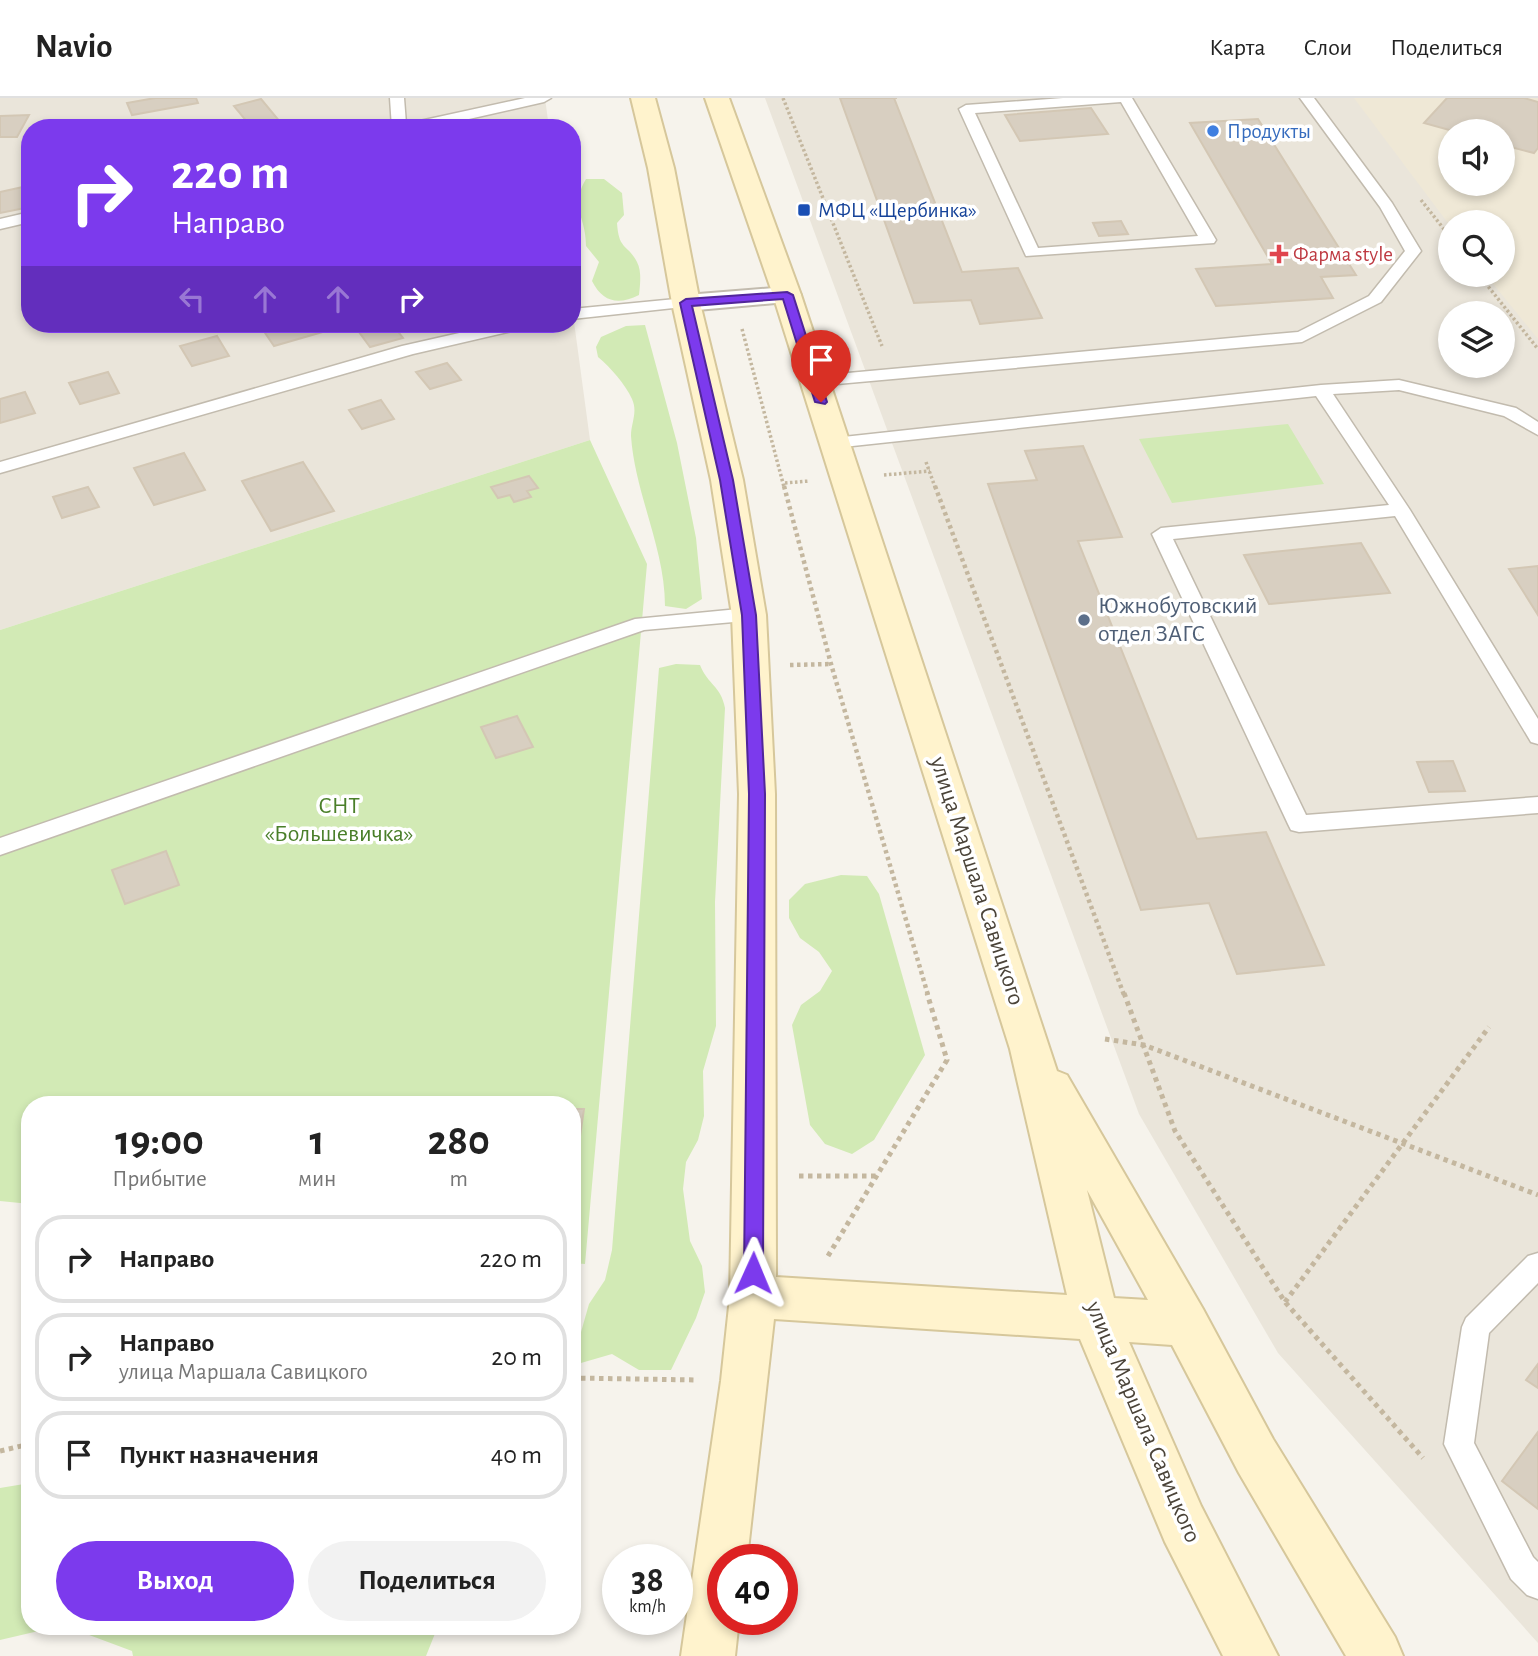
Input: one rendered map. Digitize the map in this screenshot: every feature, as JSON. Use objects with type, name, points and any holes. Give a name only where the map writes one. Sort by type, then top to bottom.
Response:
[{"type":"street","points":[[643,98],[661,168],[686,303],[727,480],[749,615],[757,794],[776,1299],[745,1381],[708,1656]]},
{"type":"street","name":"улица Маршала Савицкого","points":[[717,98],[787,295],[1031,1049],[1096,1320],[1183,1524],[1251,1656]]},
{"type":"street","points":[[686,303],[787,295]]},
{"type":"street","points":[[1031,1049],[1186,1324],[1256,1456],[1376,1656]]},
{"type":"street","points":[[776,1299],[1186,1324]]},
{"type":"lane","points":[[397,98],[398,119]]},
{"type":"lane","points":[[449,119],[544,98]]},
{"type":"lane","points":[[1125,98],[1208,240],[1032,253],[966,109],[1125,98]]},
{"type":"lane","points":[[815,381],[894,376],[1302,337],[1375,299],[1413,251],[1387,206],[1307,98]]},
{"type":"lane","points":[[0,224],[21,219]]},
{"type":"lane","points":[[581,313],[686,303]]},
{"type":"lane","points":[[0,468],[408,350],[481,333]]},
{"type":"lane","points":[[834,443],[1321,390],[1399,385],[1510,412],[1538,430]]},
{"type":"lane","points":[[1321,390],[1401,510],[1538,737]]},
{"type":"lane","points":[[1401,510],[1161,534],[1299,824],[1538,805]]},
{"type":"lane","points":[[0,847],[642,624],[749,615]]},
{"type":"lane","points":[[1538,1265],[1476,1327],[1459,1444],[1522,1568],[1538,1584]]},
{"type":"path","points":[[783,98],[894,376]]},
{"type":"path","points":[[1489,287],[1538,349]]},
{"type":"path","points":[[734,299],[785,483],[805,573],[947,1060],[879,1176],[776,1299]]},
{"type":"path","points":[[916,433],[1175,1130],[1285,1302],[1431,1466]]},
{"type":"path","points":[[1285,1302],[1489,1027]]},
{"type":"path","points":[[1105,1039],[1144,1045],[1538,1195]]},
{"type":"path","points":[[581,1378],[745,1381]]},
{"type":"path","points":[[0,1451],[21,1446]]},
{"type":"shaded area","points":[[0,98],[545,98],[548,119],[21,119],[21,333],[576,333],[590,440],[0,630]]},
{"type":"shaded area","points":[[765,98],[1538,98],[1538,1643],[1278,1353],[1139,1114]]},
{"type":"shaded area","points":[[1354,98],[1538,98],[1538,339],[1515,311],[1515,301],[1507,301],[1496,287],[1515,287],[1515,210],[1438,210]]},
{"type":"green space","points":[[586,179],[604,179],[622,193],[624,215],[617,223],[618,232],[622,243],[639,266],[639,295],[625,300],[612,300],[601,294],[592,281],[599,262],[586,246],[581,215],[581,189]]},
{"type":"green space","points":[[645,325],[677,443],[696,538],[702,599],[686,609],[665,606],[660,563],[634,458],[631,436],[634,404],[622,382],[598,357],[596,347],[601,337],[626,326]]},
{"type":"green space","points":[[1288,424],[1324,484],[1172,503],[1139,439]]},
{"type":"green space","name":"СНТ «Большевичка»","points":[[590,440],[647,564],[585,1264],[581,1264],[581,1096],[21,1096],[21,1203],[0,1201],[0,630]]},
{"type":"green space","points":[[676,664],[700,665],[721,695],[725,708],[715,902],[716,1026],[703,1071],[704,1116],[698,1140],[686,1162],[683,1189],[690,1241],[702,1266],[705,1292],[696,1318],[671,1370],[639,1370],[612,1354],[581,1363],[581,1332],[589,1304],[605,1280],[612,1250],[659,668]]},
{"type":"green space","points":[[841,875],[867,876],[879,894],[925,1055],[874,1140],[852,1154],[825,1144],[810,1125],[792,1025],[801,1005],[820,991],[832,971],[819,952],[800,938],[789,918],[789,900],[805,884]]},
{"type":"green space","points":[[21,1484],[21,1635],[0,1640],[0,1488]]},
{"type":"green space","points":[[89,1635],[434,1635],[426,1656],[133,1656],[132,1651]]},
{"type":"building","points":[[155,98],[196,98],[198,103],[132,115],[127,103]]},
{"type":"building","points":[[840,98],[894,98],[962,272],[1018,268],[1042,318],[980,324],[971,300],[914,303]]},
{"type":"building","points":[[1447,98],[1524,98],[1538,102],[1538,148],[1534,153],[1515,148],[1515,119],[1438,119],[1438,127],[1424,123]]},
{"type":"building","points":[[261,99],[278,119],[245,119],[234,106]]},
{"type":"building","points":[[1091,108],[1108,134],[1020,141],[1005,115]]},
{"type":"building","points":[[29,115],[27,119],[21,119],[21,130],[17,137],[0,137],[0,116]]},
{"type":"building","points":[[1258,119],[1356,275],[1321,277],[1333,298],[1216,306],[1196,269],[1272,264],[1190,123]]},
{"type":"building","points":[[21,187],[21,209],[0,213],[0,192]]},
{"type":"building","points":[[1121,221],[1128,234],[1099,236],[1093,223]]},
{"type":"building","points":[[265,333],[319,333],[274,346]]},
{"type":"building","points":[[360,333],[399,333],[403,338],[370,347]]},
{"type":"building","points":[[217,336],[229,356],[192,366],[180,346]]},
{"type":"building","points":[[447,363],[461,380],[430,389],[416,372]]},
{"type":"building","points":[[108,372],[119,393],[80,404],[69,383]]},
{"type":"building","points":[[25,392],[35,413],[0,423],[0,399]]},
{"type":"building","points":[[381,400],[394,419],[362,429],[349,410]]},
{"type":"building","points":[[1083,446],[1122,537],[1078,541],[1197,839],[1266,832],[1324,965],[1237,974],[1209,903],[1141,910],[988,484],[1037,480],[1025,451]]},
{"type":"building","points":[[184,453],[205,490],[154,505],[134,468]]},
{"type":"building","points":[[303,462],[334,511],[271,531],[242,481]]},
{"type":"building","points":[[529,476],[538,488],[527,491],[531,497],[514,502],[510,495],[498,498],[491,487]]},
{"type":"building","points":[[88,487],[99,507],[62,518],[53,497]]},
{"type":"building","points":[[1361,543],[1390,593],[1269,604],[1244,555]]},
{"type":"building","points":[[1538,566],[1538,615],[1509,569]]},
{"type":"building","points":[[517,716],[533,747],[496,758],[481,727]]},
{"type":"building","points":[[1453,761],[1465,791],[1429,792],[1417,762]]},
{"type":"building","points":[[166,851],[179,885],[125,904],[112,870]]},
{"type":"building","points":[[1538,1364],[1538,1388],[1526,1380]]},
{"type":"building","points":[[1538,1432],[1538,1509],[1502,1481]]},
{"type":"place","name":"Продукты","points":[[1213,131]]},
{"type":"place","name":"МФЦ «Щербинка»","points":[[804,210]]},
{"type":"place","name":"Фарма style","points":[[1279,254]]},
{"type":"place","name":"Южнобутовский отдел ЗАГС","points":[[1084,620]]},
{"type":"route","points":[[753,1273],[757,794],[749,615],[727,480],[686,303],[787,295],[821,402]]}]
